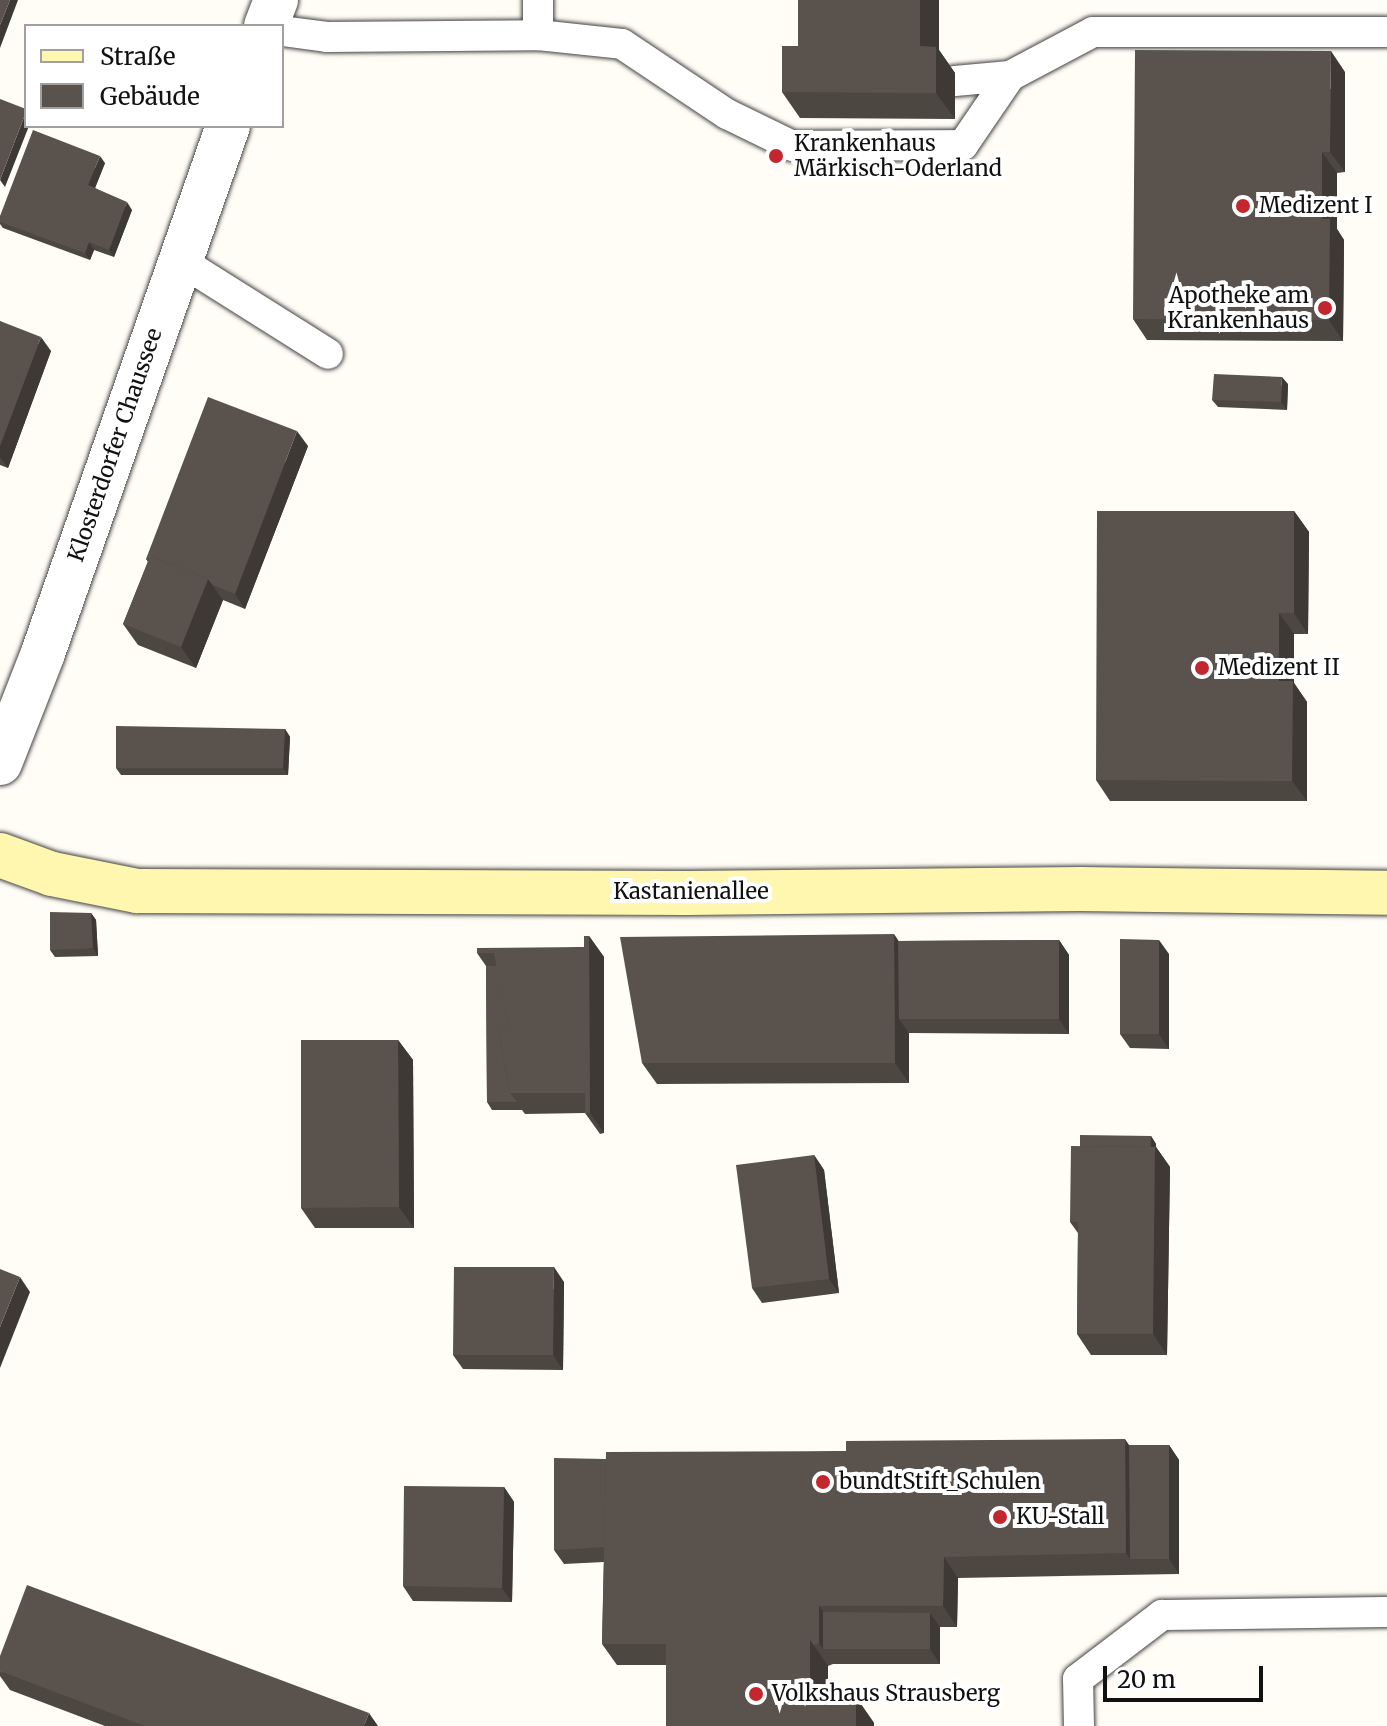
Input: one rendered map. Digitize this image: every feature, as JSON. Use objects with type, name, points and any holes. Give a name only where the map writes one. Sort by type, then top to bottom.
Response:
[{"type":"street","points":[[267,24],[276,0]]},
{"type":"street","name":"Klosterdorfer Chaussee","points":[[0,763],[43,653],[227,128]]},
{"type":"street","name":"Kastanienallee","points":[[0,855],[52,874],[137,891],[687,893],[1080,889],[1387,893]]},
{"type":"lane","points":[[538,0],[538,35]]},
{"type":"lane","points":[[284,31],[327,37],[538,35],[622,44],[727,114],[793,146],[963,145],[1010,76]]},
{"type":"lane","points":[[955,81],[1010,76],[1093,32],[1387,32]]},
{"type":"lane","points":[[179,260],[328,354]]},
{"type":"lane","points":[[1079,1726],[1078,1679],[1162,1615],[1387,1612]]},
{"type":"building","points":[[0,0],[10,0],[0,25]]},
{"type":"building","name":"Krankenhaus Märkisch-Oderland","points":[[798,0],[920,0],[920,46],[936,47],[936,93],[782,92],[782,46],[798,46]]},
{"type":"building","name":"Medizent I","points":[[1135,50],[1331,51],[1330,152],[1322,152],[1322,219],[1330,219],[1329,320],[1133,319]]},
{"type":"building","points":[[0,99],[24,108],[24,117],[0,180]]},
{"type":"building","points":[[33,130],[100,156],[88,185],[127,202],[109,250],[89,242],[85,253],[0,222]]},
{"type":"building","points":[[0,321],[41,337],[0,446]]},
{"type":"building","points":[[1214,374],[1282,377],[1281,402],[1212,400]]},
{"type":"building","points":[[208,397],[297,431],[235,594],[213,585],[208,579],[150,556],[146,559]]},
{"type":"building","name":"Medizent II","points":[[1097,511],[1294,511],[1294,613],[1279,613],[1279,681],[1293,681],[1292,781],[1096,780]]},
{"type":"building","points":[[150,556],[208,579],[181,647],[123,624]]},
{"type":"building","points":[[116,726],[285,729],[283,768],[116,768]]},
{"type":"building","points":[[50,912],[91,913],[93,948],[50,950]]},
{"type":"building","points":[[894,934],[895,1063],[642,1063],[620,937]]},
{"type":"building","points":[[584,936],[589,936],[590,1113],[585,1113],[585,1093],[510,1093],[498,1028],[508,1027],[494,953],[477,953],[477,948],[584,947]]},
{"type":"building","points":[[1120,939],[1159,940],[1159,1034],[1120,1034]]},
{"type":"building","points":[[1059,940],[1059,1019],[899,1019],[898,941]]},
{"type":"building","points":[[486,966],[497,966],[508,1027],[498,1028],[510,1093],[517,1102],[487,1102]]},
{"type":"building","points":[[301,1040],[398,1040],[399,1207],[301,1208]]},
{"type":"building","points":[[1080,1135],[1151,1136],[1150,1147],[1080,1146]]},
{"type":"building","points":[[1071,1146],[1155,1147],[1153,1334],[1077,1334],[1078,1222],[1070,1222]]},
{"type":"building","points":[[814,1155],[829,1279],[752,1288],[736,1165]]},
{"type":"building","points":[[454,1267],[554,1267],[553,1355],[453,1355]]},
{"type":"building","points":[[0,1269],[20,1277],[0,1327]]},
{"type":"building","points":[[1125,1439],[1126,1553],[944,1557],[943,1606],[819,1606],[819,1643],[814,1645],[810,1640],[666,1640],[666,1644],[602,1644],[606,1452],[846,1451],[846,1441]]},
{"type":"building","points":[[1129,1445],[1169,1445],[1169,1559],[1130,1559]]},
{"type":"building","points":[[554,1458],[606,1459],[604,1547],[554,1550]]},
{"type":"building","points":[[404,1486],[504,1487],[502,1588],[403,1586]]},
{"type":"building","points":[[27,1585],[369,1713],[364,1726],[145,1726],[0,1671],[0,1656]]},
{"type":"building","points":[[823,1612],[930,1613],[930,1649],[823,1649]]},
{"type":"building","points":[[666,1640],[810,1640],[810,1697],[856,1697],[856,1726],[666,1726]]},
{"type":"place","name":"Krankenhaus Märkisch-Oderland","points":[[776,156]]},
{"type":"place","name":"Medizent I","points":[[1243,206]]},
{"type":"place","name":"Apotheke am Krankenhaus","points":[[1325,308]]},
{"type":"place","name":"Medizent II","points":[[1202,668]]},
{"type":"place","name":"bundtStift_Schulen","points":[[823,1482]]},
{"type":"place","name":"KU-Stall","points":[[1000,1517]]},
{"type":"place","name":"Volkshaus Strausberg","points":[[756,1694]]}]
